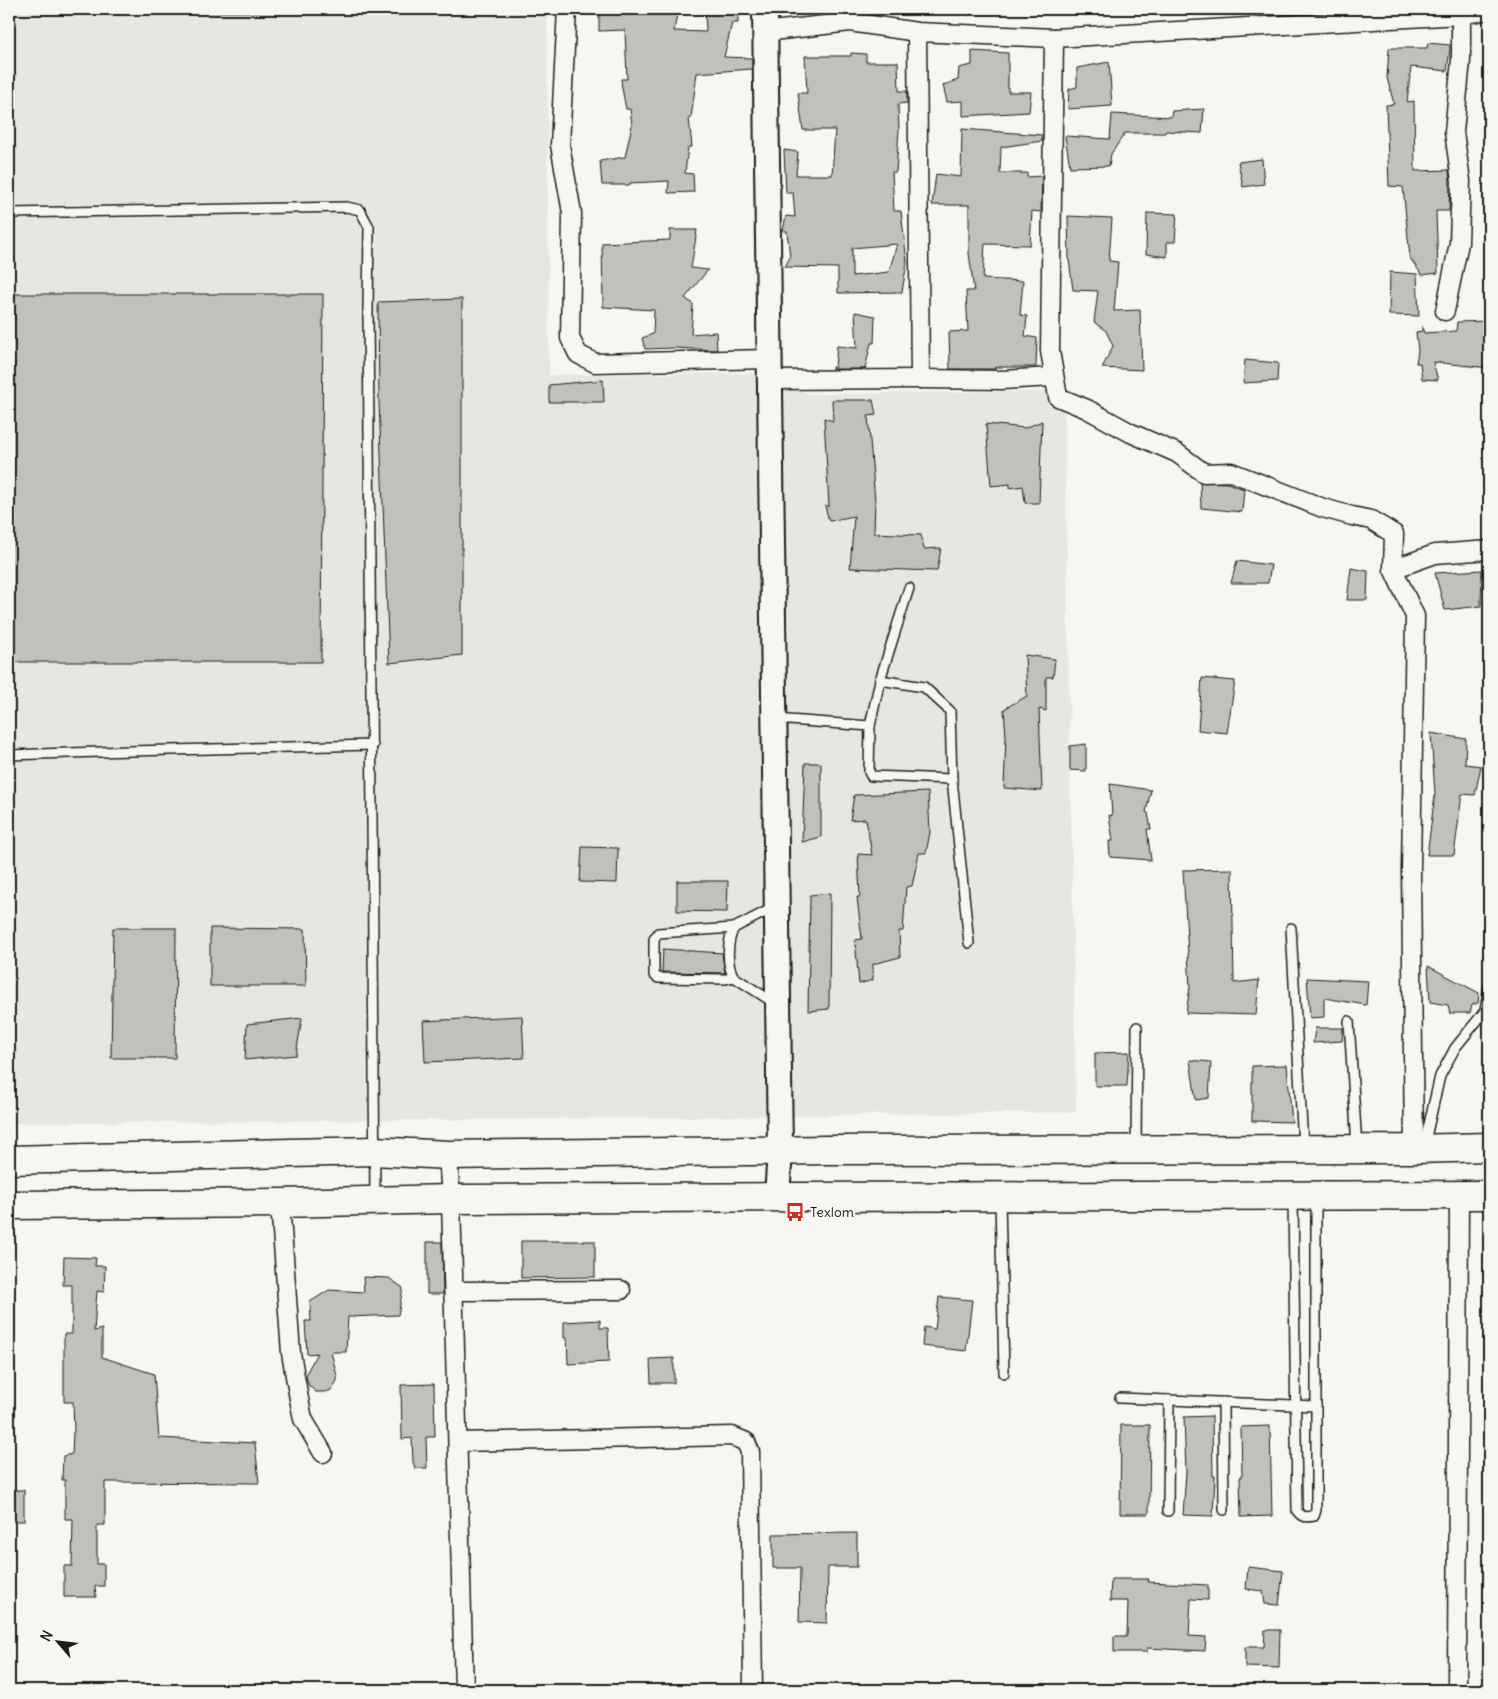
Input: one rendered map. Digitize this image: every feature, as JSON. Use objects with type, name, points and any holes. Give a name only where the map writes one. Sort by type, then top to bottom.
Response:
[{"type":"highway","points":[[9,1160],[374,1151],[448,1155],[780,1150],[1419,1149],[1489,1147]]},
{"type":"highway","points":[[9,1205],[280,1203],[451,1199],[1489,1195]]},
{"type":"street","points":[[567,9],[560,145],[572,213],[570,338],[578,354],[595,362],[920,379],[1002,380],[1053,377]]},
{"type":"street","points":[[776,1197],[780,1150],[765,20],[850,22],[917,32],[1054,38],[1489,10]]},
{"type":"street","points":[[1445,311],[1459,243],[1461,180],[1454,132],[1461,60],[1460,12]]},
{"type":"street","points":[[917,32],[920,379]]},
{"type":"street","points":[[1054,38],[1050,351],[1058,397],[1088,409],[1131,433],[1177,453],[1204,473],[1231,472],[1323,508],[1371,520],[1394,534],[1393,569],[1415,616],[1411,870],[1419,1149]]},
{"type":"street","points":[[1393,569],[1435,554],[1489,550]]},
{"type":"street","points":[[448,1155],[454,1291],[464,1690]]},
{"type":"street","points":[[1456,1690],[1458,1195]]},
{"type":"street","points":[[280,1203],[291,1353],[303,1419],[323,1453]]},
{"type":"street","points":[[454,1291],[621,1290]]},
{"type":"street","points":[[458,1442],[732,1436],[746,1442],[750,1452],[753,1690]]},
{"type":"lane","points":[[9,213],[347,207],[360,210],[369,227],[368,311],[373,745],[375,1201]]},
{"type":"lane","points":[[909,588],[880,680],[870,726],[869,772],[870,776],[952,779]]},
{"type":"lane","points":[[880,680],[924,687],[950,711],[952,779],[970,943]]},
{"type":"lane","points":[[774,719],[870,726]]},
{"type":"lane","points":[[9,755],[373,745]]},
{"type":"lane","points":[[734,977],[726,979],[658,978],[654,974],[654,939],[658,933],[734,928],[777,906]]},
{"type":"lane","points":[[734,928],[731,932],[728,953],[734,977],[778,1006]]},
{"type":"lane","points":[[1291,928],[1303,1149]]},
{"type":"lane","points":[[1419,1149],[1440,1076],[1455,1048],[1485,1011],[1489,986]]},
{"type":"lane","points":[[1349,1021],[1358,1149]]},
{"type":"lane","points":[[1136,1149],[1138,1027]]},
{"type":"lane","points":[[1304,1195],[1316,1406],[1316,1510],[1314,1516],[1306,1517],[1300,1516],[1297,1512],[1296,1405],[1304,1195]]},
{"type":"lane","points":[[1000,1196],[1004,1374]]},
{"type":"lane","points":[[1120,1398],[1316,1406]]},
{"type":"lane","points":[[1168,1511],[1169,1400]]},
{"type":"lane","points":[[1223,1402],[1224,1510]]},
{"type":"shaded area","points":[[9,9],[547,9],[549,375],[758,373],[808,394],[1064,391],[1076,1112],[551,1119],[9,1123]]},
{"type":"shaded area","points":[[180,9],[373,9],[373,11],[180,13]]},
{"type":"building","points":[[599,9],[640,9],[640,15],[678,9],[674,31],[706,32],[705,9],[738,9],[738,23],[732,23],[724,57],[752,58],[752,69],[697,73],[691,118],[689,118],[692,147],[688,147],[685,173],[693,174],[694,192],[668,193],[669,181],[630,183],[630,185],[602,185],[600,161],[625,157],[632,125],[630,109],[626,109],[621,79],[627,79],[625,30],[599,31]]},
{"type":"building","points":[[1428,43],[1450,45],[1450,49],[1447,71],[1411,67],[1407,102],[1414,101],[1415,171],[1449,170],[1450,182],[1449,211],[1436,211],[1438,273],[1422,275],[1410,258],[1403,187],[1389,186],[1386,105],[1394,104],[1387,78],[1389,48],[1427,48]]},
{"type":"building","points":[[972,51],[1008,53],[1008,92],[1031,92],[1029,112],[963,116],[963,101],[947,102],[943,85],[958,80],[959,68],[972,65]]},
{"type":"building","points":[[851,53],[866,54],[866,62],[898,62],[899,91],[907,91],[907,103],[898,104],[899,130],[896,172],[892,172],[894,211],[901,211],[907,262],[902,292],[838,293],[838,268],[785,267],[790,257],[787,231],[783,231],[786,216],[795,217],[793,193],[786,193],[784,150],[798,152],[796,175],[832,175],[835,130],[803,130],[798,93],[807,93],[805,56],[851,56]],"holes":[[[897,244],[889,272],[852,276],[852,248]]]},
{"type":"building","points":[[1109,62],[1112,106],[1068,109],[1069,89],[1077,87],[1077,68]]},
{"type":"building","points":[[1204,109],[1202,133],[1166,131],[1165,133],[1125,133],[1111,154],[1109,166],[1070,167],[1065,136],[1110,139],[1112,114],[1171,117],[1172,111]]},
{"type":"building","points":[[962,129],[1042,135],[1042,141],[1001,147],[1000,173],[1027,173],[1027,177],[1042,176],[1041,212],[1032,211],[1030,245],[985,244],[983,279],[1023,281],[1020,315],[1027,316],[1025,336],[1037,338],[1036,367],[950,369],[949,332],[968,331],[966,291],[974,291],[969,253],[969,205],[932,205],[936,174],[961,177]]},
{"type":"building","points":[[1262,159],[1264,184],[1243,187],[1238,162]]},
{"type":"building","points":[[1147,213],[1177,214],[1175,242],[1167,242],[1167,257],[1146,254]]},
{"type":"building","points":[[1068,216],[1112,218],[1109,261],[1118,262],[1114,311],[1140,310],[1142,370],[1102,368],[1113,346],[1106,331],[1094,322],[1098,291],[1073,290],[1069,259]]},
{"type":"building","points":[[670,230],[697,230],[691,268],[708,270],[685,298],[693,304],[691,334],[716,332],[717,350],[645,349],[642,338],[653,334],[654,310],[603,307],[602,243],[670,240]]},
{"type":"building","points":[[1390,272],[1417,274],[1419,316],[1389,315]]},
{"type":"building","points":[[9,294],[323,294],[321,662],[9,662]]},
{"type":"building","points":[[462,299],[462,655],[389,663],[379,401],[378,302]]},
{"type":"building","points":[[855,312],[875,316],[874,343],[871,343],[865,369],[832,369],[832,367],[835,367],[837,346],[857,348]]},
{"type":"building","points":[[1489,321],[1489,368],[1433,362],[1438,380],[1422,379],[1420,363],[1416,363],[1418,351],[1416,332],[1422,331],[1422,326],[1424,333],[1456,331],[1457,322]]},
{"type":"building","points":[[1245,360],[1278,363],[1277,381],[1243,383]]},
{"type":"building","points":[[603,380],[604,402],[549,402],[549,385]]},
{"type":"building","points":[[832,400],[873,400],[876,415],[868,416],[875,501],[874,533],[921,535],[924,549],[941,548],[937,571],[850,568],[854,516],[829,521],[825,506],[829,506],[824,418],[833,421]]},
{"type":"building","points":[[1042,421],[1039,503],[1025,503],[1023,486],[1010,488],[1010,484],[991,486],[986,424],[1025,428]]},
{"type":"building","points":[[1200,482],[1227,483],[1244,489],[1242,512],[1201,508]]},
{"type":"building","points":[[1237,561],[1271,565],[1268,583],[1231,583]]},
{"type":"building","points":[[1351,568],[1368,571],[1367,600],[1347,600]]},
{"type":"building","points":[[1482,570],[1481,606],[1445,610],[1435,573]]},
{"type":"building","points":[[1025,655],[1055,659],[1053,677],[1046,677],[1046,711],[1039,709],[1042,791],[1004,788],[1006,737],[1004,709],[1027,696]]},
{"type":"building","points":[[1202,678],[1235,681],[1227,733],[1198,730]]},
{"type":"building","points":[[1431,733],[1466,739],[1465,764],[1481,766],[1475,795],[1462,794],[1454,855],[1427,855],[1435,794]]},
{"type":"building","points":[[1086,744],[1086,771],[1070,770],[1070,746]]},
{"type":"building","points":[[805,763],[821,763],[821,837],[802,842]]},
{"type":"building","points":[[1110,784],[1151,790],[1146,812],[1148,813],[1151,829],[1147,829],[1151,860],[1110,857],[1109,841],[1113,841],[1109,815],[1112,816]]},
{"type":"building","points":[[928,792],[930,832],[926,853],[919,853],[912,886],[906,887],[903,931],[899,931],[900,957],[873,964],[873,980],[859,984],[855,940],[862,939],[857,897],[860,897],[858,854],[872,855],[866,819],[850,820],[854,795]]},
{"type":"building","points":[[582,847],[618,848],[617,883],[580,882]]},
{"type":"building","points":[[1232,869],[1234,983],[1259,980],[1256,1015],[1186,1013],[1190,987],[1183,870]]},
{"type":"building","points":[[677,881],[728,881],[727,912],[677,911]]},
{"type":"building","points":[[830,893],[829,1009],[808,1011],[810,895]]},
{"type":"building","points":[[113,928],[176,928],[175,1058],[111,1058]]},
{"type":"building","points":[[210,928],[305,929],[306,986],[210,986]]},
{"type":"building","points":[[663,949],[722,953],[725,973],[662,972]]},
{"type":"building","points":[[1428,966],[1479,993],[1478,1003],[1472,1005],[1470,1013],[1450,1013],[1448,1005],[1430,1002]]},
{"type":"building","points":[[1307,978],[1368,981],[1366,1005],[1324,998],[1324,1017],[1310,1018]]},
{"type":"building","points":[[522,1016],[524,1058],[425,1062],[423,1021]]},
{"type":"building","points":[[302,1018],[296,1055],[245,1060],[247,1024]]},
{"type":"building","points":[[1315,1028],[1343,1028],[1342,1041],[1313,1043]]},
{"type":"building","points":[[1129,1052],[1127,1086],[1095,1086],[1095,1053]]},
{"type":"building","points":[[1190,1060],[1211,1062],[1209,1098],[1196,1100]]},
{"type":"building","points":[[1287,1065],[1292,1122],[1252,1121],[1252,1066]]},
{"type":"building","points":[[521,1241],[595,1241],[595,1277],[521,1278]]},
{"type":"building","points":[[427,1242],[442,1242],[443,1294],[427,1294]]},
{"type":"building","points":[[64,1257],[96,1258],[95,1266],[105,1266],[104,1292],[97,1291],[94,1331],[102,1329],[102,1357],[154,1374],[159,1438],[255,1443],[259,1483],[105,1482],[105,1525],[97,1525],[97,1564],[104,1564],[104,1586],[95,1586],[96,1597],[64,1597],[64,1566],[72,1566],[73,1519],[65,1519],[65,1480],[62,1480],[63,1456],[72,1454],[74,1432],[73,1402],[64,1402],[64,1334],[72,1334],[72,1285],[63,1285]]},
{"type":"building","points":[[363,1277],[389,1278],[403,1288],[398,1315],[348,1317],[346,1352],[331,1352],[337,1381],[331,1390],[316,1392],[309,1386],[306,1377],[317,1353],[307,1354],[305,1321],[311,1321],[310,1302],[329,1290],[364,1292]]},
{"type":"building","points":[[939,1297],[972,1300],[966,1351],[922,1346],[924,1327],[935,1329]]},
{"type":"building","points":[[600,1320],[600,1328],[608,1328],[609,1362],[568,1364],[567,1338],[564,1338],[564,1322]]},
{"type":"building","points":[[674,1358],[674,1383],[651,1383],[650,1359]]},
{"type":"building","points":[[434,1384],[435,1437],[426,1437],[427,1468],[415,1468],[412,1438],[402,1439],[401,1385]]},
{"type":"building","points":[[1212,1416],[1213,1476],[1215,1476],[1213,1516],[1183,1515],[1186,1472],[1184,1417]]},
{"type":"building","points":[[1121,1425],[1150,1425],[1149,1514],[1120,1514]]},
{"type":"building","points":[[1270,1426],[1272,1516],[1241,1517],[1241,1427]]},
{"type":"building","points":[[9,1490],[24,1490],[24,1521],[9,1521]]},
{"type":"building","points":[[857,1533],[857,1567],[828,1567],[827,1623],[799,1622],[800,1568],[773,1568],[773,1534]]},
{"type":"building","points":[[1248,1567],[1283,1571],[1279,1605],[1265,1604],[1263,1591],[1246,1589]]},
{"type":"building","points":[[1111,1579],[1149,1579],[1148,1582],[1208,1585],[1208,1600],[1191,1599],[1189,1636],[1206,1637],[1205,1651],[1147,1648],[1147,1652],[1114,1652],[1114,1636],[1127,1636],[1128,1601],[1110,1601]]},
{"type":"building","points":[[1265,1630],[1280,1630],[1279,1668],[1245,1667],[1245,1647],[1264,1647]]},
{"type":"place","name":"Texlom","points":[[795,1212]]}]
